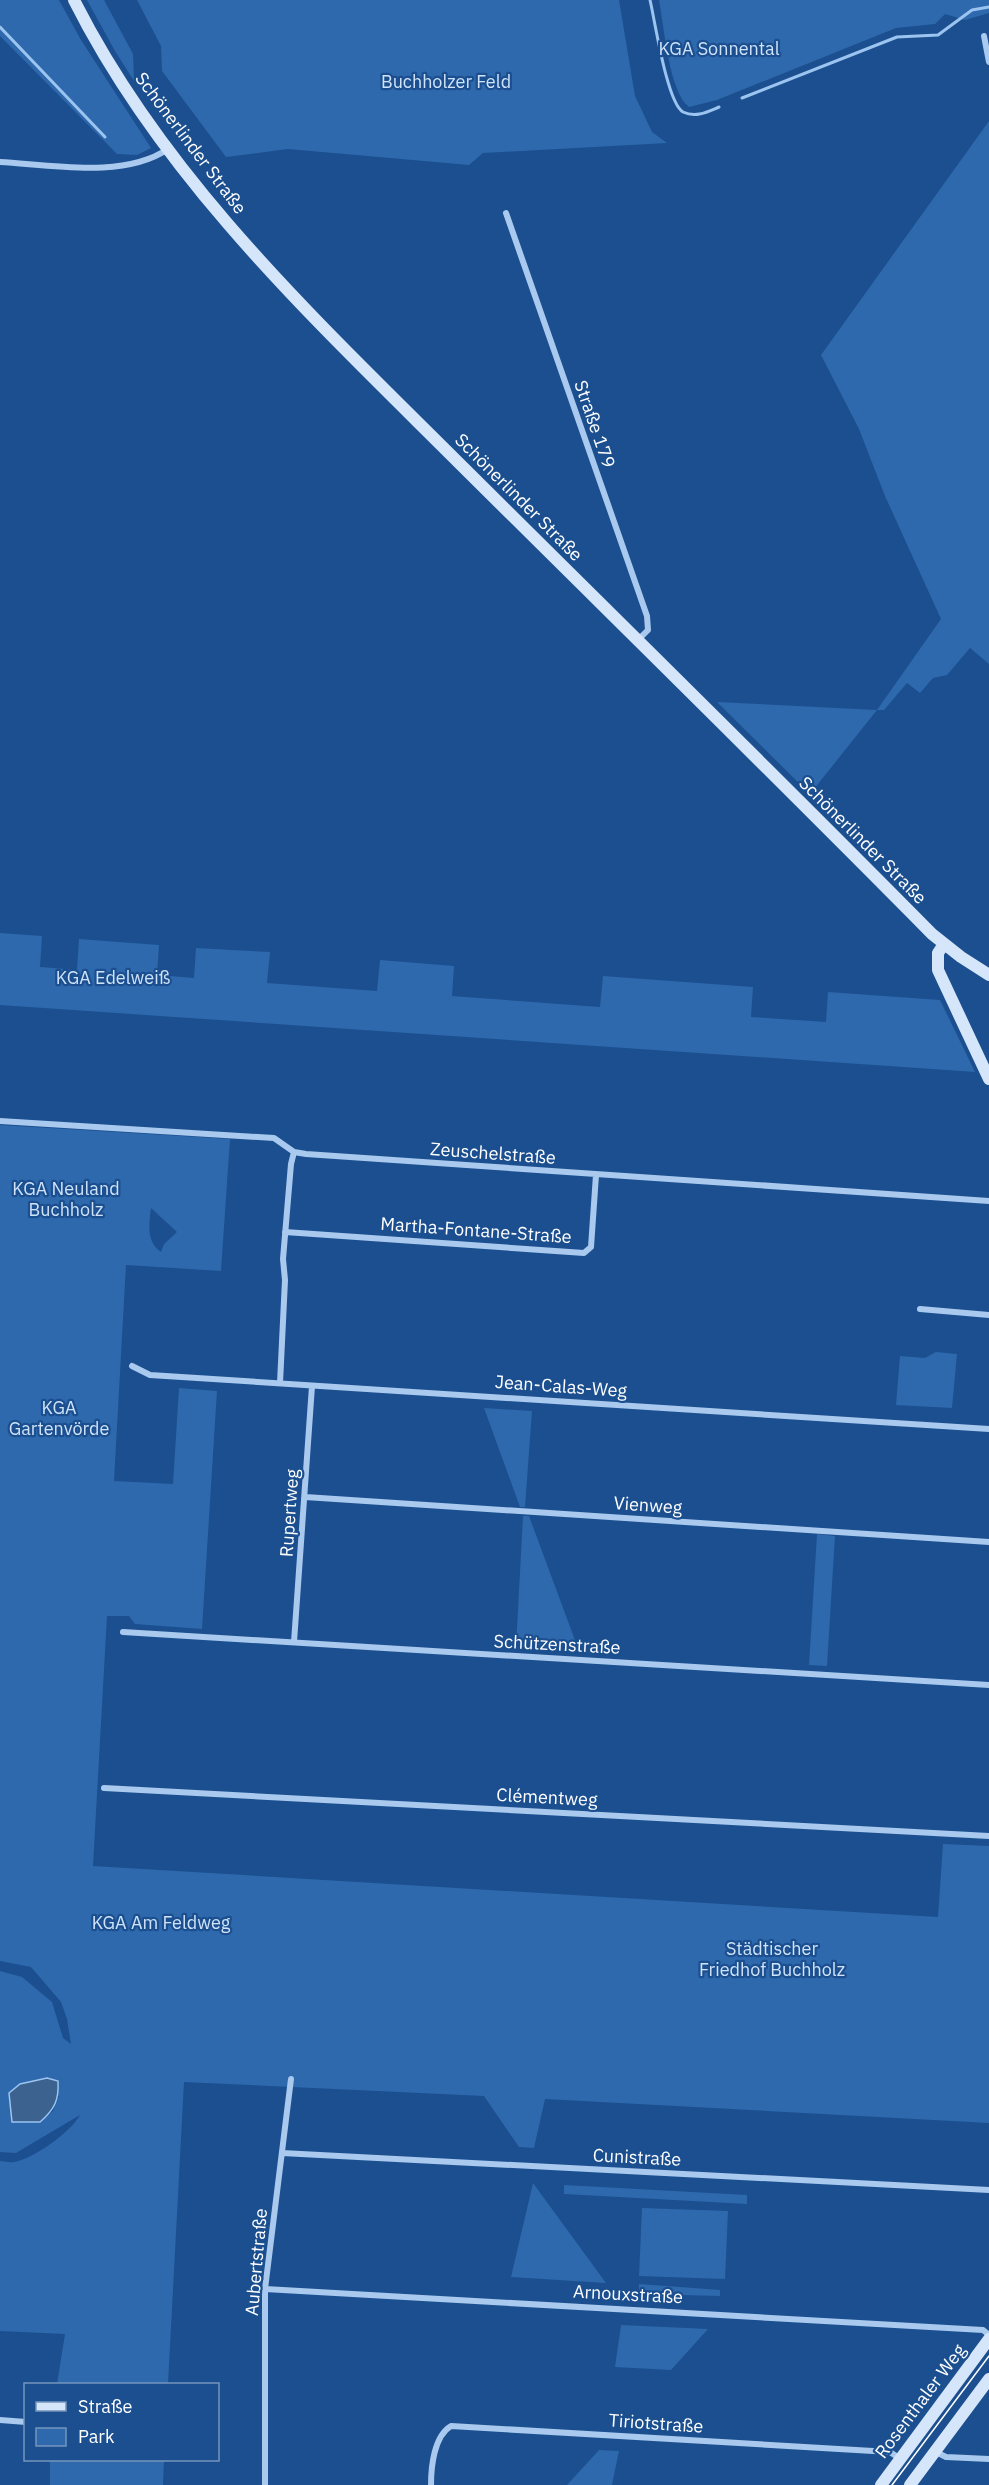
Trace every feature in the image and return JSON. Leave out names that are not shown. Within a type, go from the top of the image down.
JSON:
[{"type":"main road","name":"Schönerlinder Straße","points":[[74,0],[111,65],[168,149],[258,258],[637,641],[944,944],[989,975]]},
{"type":"main road","points":[[944,944],[938,953],[938,970],[989,1079]]},
{"type":"main road","name":"Rosenthaler Weg","points":[[881,2485],[989,2339]]},
{"type":"main road","points":[[910,2485],[989,2379]]},
{"type":"street","points":[[984,36],[989,62]]},
{"type":"street","points":[[0,162],[73,167],[120,166],[136,164],[168,149]]},
{"type":"street","name":"Straße 179","points":[[506,213],[647,616],[648,630],[637,641]]},
{"type":"street","name":"Zeuschelstraße","points":[[0,1121],[274,1138],[294,1152],[447,1166],[989,1201]]},
{"type":"street","points":[[280,1383],[285,1280],[283,1259],[294,1152]]},
{"type":"street","name":"Martha-Fontane-Straße","points":[[285,1232],[584,1252],[591,1247],[596,1175]]},
{"type":"street","points":[[920,1309],[989,1315]]},
{"type":"street","name":"Jean-Calas-Weg","points":[[132,1366],[150,1375],[989,1429]]},
{"type":"street","name":"Rupertweg","points":[[294,1642],[312,1386]]},
{"type":"street","name":"Vienweg","points":[[305,1497],[989,1542]]},
{"type":"street","name":"Schützenstraße","points":[[123,1632],[989,1684]]},
{"type":"street","name":"Clémentweg","points":[[104,1788],[989,1836]]},
{"type":"street","name":"Aubertstraße","points":[[265,2485],[265,2289],[291,2079]]},
{"type":"street","name":"Cunistraße","points":[[282,2153],[989,2190]]},
{"type":"street","name":"Arnouxstraße","points":[[265,2289],[983,2330],[989,2334]]},
{"type":"street","points":[[0,2420],[24,2422]]},
{"type":"street","name":"Tiriotstraße","points":[[431,2485],[433,2462],[441,2436],[451,2426],[890,2452],[899,2458]]},
{"type":"street","points":[[934,2451],[946,2457],[989,2459]]},
{"type":"green space","points":[[0,0],[59,0],[81,40],[151,148],[137,155],[117,154],[0,36]]},
{"type":"green space","points":[[87,0],[104,0],[133,54],[134,81],[115,51]]},
{"type":"green space","name":"Buchholzer Feld","points":[[137,0],[619,0],[635,96],[652,132],[667,143],[483,153],[469,165],[288,149],[226,157],[162,71],[161,46]]},
{"type":"green space","name":"KGA Sonnental","points":[[659,0],[989,0],[989,13],[965,20],[945,14],[935,24],[896,28],[717,100],[689,107],[682,99],[672,73]]},
{"type":"green space","points":[[989,121],[989,664],[970,648],[947,675],[933,678],[920,693],[907,683],[884,710],[877,710],[941,619],[885,496],[859,429],[821,355]]},
{"type":"green space","points":[[717,702],[877,710],[810,794]]},
{"type":"green space","name":"KGA Edelweiß","points":[[0,933],[42,936],[40,967],[77,970],[79,939],[159,945],[157,975],[194,978],[196,948],[270,952],[267,983],[377,991],[380,960],[454,966],[452,996],[600,1007],[603,976],[753,987],[751,1017],[826,1022],[828,992],[940,1000],[975,1072],[0,1005]]},
{"type":"green space","points":[[0,1125],[230,1139],[221,1271],[126,1265],[114,1481],[173,1484],[179,1388],[217,1391],[202,1629],[135,1624],[129,1616],[107,1616],[93,1866],[938,1917],[943,1844],[989,1846],[989,2123],[545,2099],[534,2148],[519,2147],[484,2096],[184,2082],[168,2383],[57,2383],[65,2334],[0,2331],[0,2161],[14,2162],[31,2156],[60,2137],[80,2115],[16,2153],[0,2152],[0,1971],[22,1977],[52,2002],[63,2038],[71,2044],[67,2019],[61,2002],[31,1967],[0,1961]],"holes":[[[151,1208],[177,1232],[164,1244],[161,1252],[156,1248],[149,1226]],[[59,2096],[53,2111],[40,2122],[13,2122]]]},
{"type":"green space","points":[[936,1352],[957,1354],[952,1408],[896,1405],[900,1356],[925,1358]]},
{"type":"green space","points":[[484,1408],[532,1411],[525,1507],[520,1507]]},
{"type":"green space","points":[[523,1516],[529,1516],[579,1651],[516,1647]]},
{"type":"green space","points":[[817,1534],[835,1536],[827,1666],[809,1665]]},
{"type":"green space","points":[[533,2183],[606,2283],[511,2277]]},
{"type":"green space","points":[[564,2185],[747,2195],[747,2204],[564,2194]]},
{"type":"green space","points":[[642,2208],[728,2211],[725,2279],[639,2276]]},
{"type":"green space","points":[[639,2284],[720,2290],[720,2296],[639,2294]]},
{"type":"green space","points":[[621,2325],[708,2329],[671,2370],[615,2367]]},
{"type":"green space","points":[[599,2450],[619,2451],[612,2485],[567,2485]]},
{"type":"green space","points":[[50,2461],[164,2461],[163,2485],[50,2485]]},
{"type":"shaded area","points":[[47,2078],[58,2081],[57,2099],[49,2113],[40,2122],[12,2122],[9,2093],[20,2084]]},
{"type":"waterway","points":[[650,0],[667,78],[677,105],[688,114],[701,114],[719,107]]},
{"type":"waterway","points":[[742,98],[897,37],[938,35],[972,10],[989,7]]},
{"type":"waterway","points":[[0,27],[105,137]]},
{"type":"tram line","points":[[892,2485],[989,2356]]},
{"type":"park label","name":"KGA Neuland Buchholz","points":[[66,1198]]},
{"type":"park label","name":"KGA Gartenvörde","points":[[59,1417]]},
{"type":"park label","name":"KGA Am Feldweg","points":[[161,1922]]},
{"type":"park label","name":"Städtischer Friedhof Buchholz","points":[[772,1958]]}]
